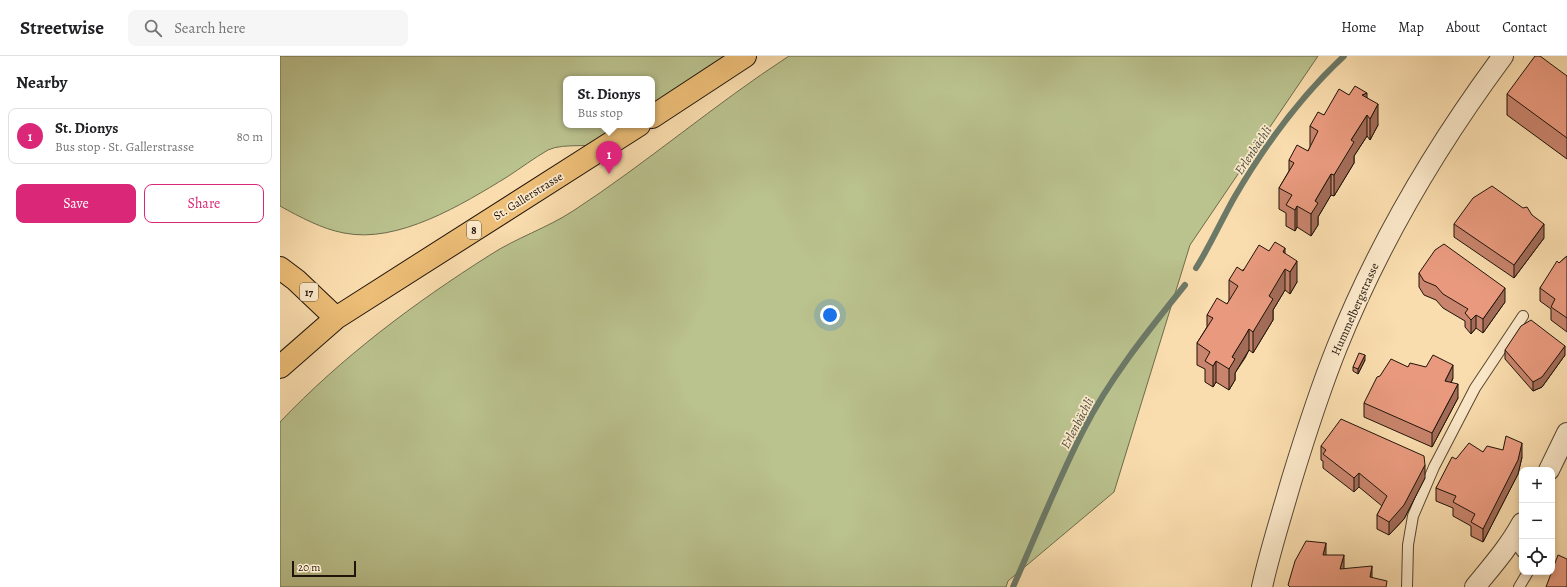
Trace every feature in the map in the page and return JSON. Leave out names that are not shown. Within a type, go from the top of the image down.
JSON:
[{"type":"main road","points":[[655,115],[745,56]]},
{"type":"main road","name":"St. Gallerstrasse","points":[[336,318],[634,128]]},
{"type":"main road","name":"17","points":[[280,268],[296,280],[336,318]]},
{"type":"main road","name":"8","points":[[280,367],[336,318]]},
{"type":"street","name":"Hummelbergstrasse","points":[[1262,587],[1268,558],[1312,413],[1337,346],[1372,268],[1408,200],[1479,88],[1503,56]]},
{"type":"street","points":[[1550,467],[1567,433]]},
{"type":"street","points":[[1475,587],[1519,538]]},
{"type":"lane","points":[[1407,587],[1408,545],[1413,516],[1434,467],[1476,388],[1524,316]]},
{"type":"lane","points":[[1519,587],[1526,575]]},
{"type":"green space","points":[[280,56],[745,56],[655,115],[655,76],[563,76],[563,128],[635,128],[614,142],[607,144],[563,146],[548,150],[471,199],[429,219],[408,227],[386,233],[365,235],[344,233],[319,226],[280,206]]},
{"type":"green space","points":[[789,56],[1318,56],[1190,245],[1114,492],[1008,581],[1006,587],[280,587],[280,422],[328,375],[354,353],[434,292],[500,249],[553,223],[573,211]]},
{"type":"building","points":[[1535,56],[1540,56],[1567,76],[1567,138],[1507,94]]},
{"type":"building","points":[[1355,86],[1367,93],[1362,95],[1378,104],[1370,119],[1367,115],[1351,140],[1354,142],[1334,175],[1331,174],[1315,201],[1318,203],[1311,214],[1297,206],[1295,210],[1286,205],[1292,195],[1279,188],[1294,163],[1289,160],[1297,145],[1308,151],[1318,131],[1310,126],[1318,112],[1324,115],[1339,89],[1349,95]]},
{"type":"building","points":[[1492,186],[1523,208],[1527,207],[1532,215],[1544,224],[1514,265],[1454,224],[1473,198]]},
{"type":"building","points":[[1275,242],[1285,248],[1283,252],[1297,261],[1290,272],[1285,269],[1269,296],[1273,299],[1253,332],[1249,329],[1232,357],[1235,359],[1229,369],[1216,361],[1213,366],[1205,361],[1210,352],[1197,343],[1213,318],[1207,315],[1217,298],[1227,304],[1238,286],[1229,280],[1237,267],[1243,271],[1259,245],[1269,251]]},
{"type":"building","points":[[1444,244],[1505,288],[1483,319],[1476,315],[1471,320],[1465,313],[1468,309],[1443,294],[1436,286],[1424,281],[1419,273],[1435,250]]},
{"type":"building","points":[[1567,256],[1567,318],[1551,307],[1555,299],[1540,288],[1557,261],[1559,263]]},
{"type":"building","points":[[1531,320],[1565,346],[1542,377],[1533,382],[1505,350],[1521,326]]},
{"type":"building","points":[[1359,353],[1365,355],[1358,369],[1353,367]]},
{"type":"building","points":[[1433,355],[1453,365],[1445,381],[1458,384],[1432,433],[1364,403],[1377,377],[1380,376],[1391,359],[1408,367],[1410,363],[1426,367]]},
{"type":"building","points":[[1341,419],[1424,456],[1425,465],[1404,505],[1389,522],[1377,515],[1387,496],[1359,473],[1354,478],[1323,454],[1326,450],[1321,446]]},
{"type":"building","points":[[1506,436],[1522,443],[1518,460],[1483,529],[1471,522],[1475,514],[1453,502],[1456,496],[1436,488],[1452,457],[1456,459],[1469,443],[1483,452],[1487,446],[1503,450]]},
{"type":"building","points":[[1306,541],[1326,543],[1323,555],[1344,555],[1340,569],[1372,566],[1370,577],[1387,581],[1386,587],[1290,587],[1288,585],[1295,561]]},
{"type":"building","points":[[1558,555],[1567,559],[1567,587],[1546,587],[1550,575],[1555,575],[1555,563]]},
{"type":"waterway","name":"Erlenbächli","points":[[1196,268],[1234,198],[1257,160],[1298,105],[1344,56]]},
{"type":"waterway","name":"Erlenbächli","points":[[1013,587],[1064,470],[1093,412],[1130,356],[1185,285]]},
{"type":"place","name":"St. Dionys","points":[[609,174]]}]
